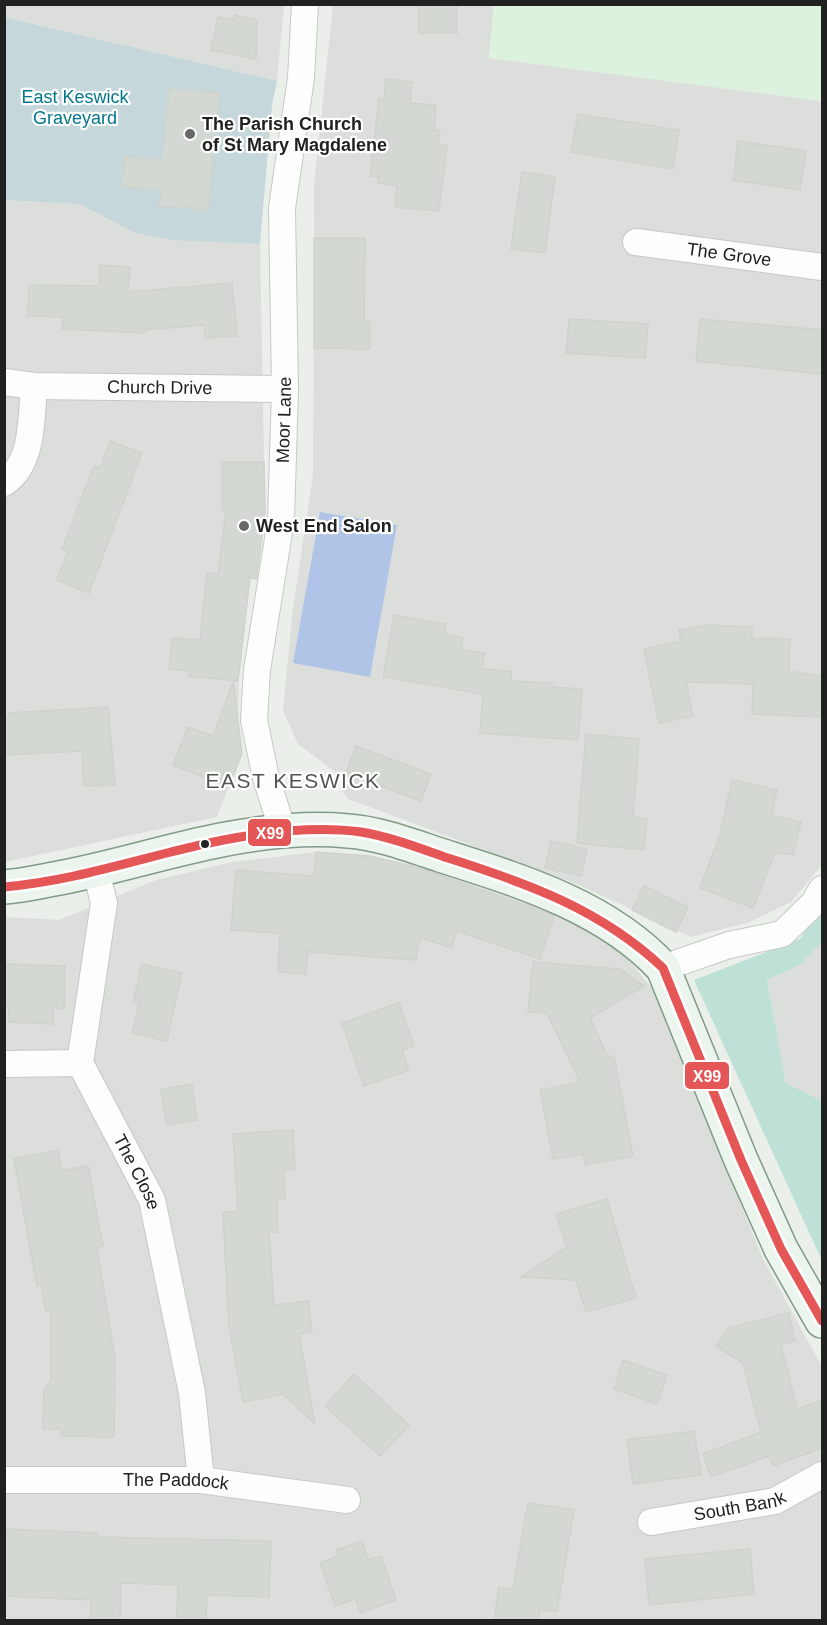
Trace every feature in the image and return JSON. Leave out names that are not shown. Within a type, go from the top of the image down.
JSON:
[{"type":"street","name":"Moor Lane","points":[[283,831],[266,778],[254,720],[257,670],[281,520],[285,389],[282,208],[301,78],[305,4]]},
{"type":"street","name":"The Grove","points":[[636,242],[822,267]]},
{"type":"street","name":"Church Drive","points":[[4,382],[34,386],[285,389]]},
{"type":"street","points":[[4,483],[20,467],[27,449],[34,386]]},
{"type":"street","points":[[4,887],[96,871],[222,840],[283,831],[349,831],[404,843],[485,869],[550,893],[607,923],[643,946],[663,968],[745,1170],[782,1250],[822,1321]]},
{"type":"street","points":[[4,1064],[80,1063],[104,903],[96,871]]},
{"type":"street","points":[[663,968],[729,945],[782,934],[814,903],[822,888]]},
{"type":"street","name":"The Close","points":[[80,1063],[152,1200],[192,1393],[201,1480]]},
{"type":"street","name":"South Bank","points":[[651,1522],[775,1501],[822,1475]]},
{"type":"street","name":"The Paddock","points":[[4,1480],[201,1480],[347,1500]]},
{"type":"shaded area","points":[[5,4],[284,5],[277,81],[5,17]]},
{"type":"shaded area","points":[[333,5],[494,5],[489,58],[822,101],[822,865],[791,902],[750,922],[691,937],[581,886],[348,799],[341,789],[341,776],[298,744],[283,711],[292,616],[313,474],[314,184]]},
{"type":"shaded area","points":[[4,200],[79,204],[135,233],[171,239],[260,244],[265,511],[257,579],[250,578],[239,677],[238,720],[242,753],[217,817],[5,862]]},
{"type":"shaded area","points":[[320,512],[397,525],[370,677],[293,663]]},
{"type":"shaded area","points":[[316,852],[370,856],[426,867],[555,914],[604,939],[632,964],[654,991],[763,1259],[822,1367],[822,1620],[5,1620],[5,917],[59,920],[156,880],[232,862]]},
{"type":"shaded area","points":[[822,907],[822,942],[800,965],[767,980],[786,1083],[822,1101],[822,1261],[694,980],[800,939]]},
{"type":"shaded area","points":[[822,942],[822,1101],[786,1083],[767,980],[800,965]]},
{"type":"green space","points":[[494,5],[822,5],[822,101],[489,58]]},
{"type":"green space","name":"East Keswick Graveyard","points":[[4,17],[277,81],[272,105],[260,244],[171,240],[135,233],[79,204],[5,200]],"holes":[[[169,89],[218,93],[208,210],[159,206],[161,190],[123,186],[125,157],[162,160]]]},
{"type":"building","points":[[419,4],[457,4],[457,33],[419,33]]},
{"type":"building","points":[[235,15],[257,20],[256,59],[211,50],[218,17],[234,20]]},
{"type":"building","points":[[386,79],[412,82],[410,103],[436,105],[434,130],[440,130],[438,145],[447,145],[439,211],[395,207],[397,186],[378,183],[379,177],[370,176],[379,99],[384,100]]},
{"type":"building","name":"The Parish Church of St Mary Magdalene","points":[[169,89],[219,93],[208,210],[159,206],[161,190],[122,186],[125,157],[162,160]]},
{"type":"building","points":[[578,114],[679,130],[673,169],[571,152]]},
{"type":"building","points":[[738,141],[806,151],[800,190],[733,180]]},
{"type":"building","points":[[522,172],[555,177],[545,253],[511,249]]},
{"type":"building","points":[[314,238],[365,238],[364,322],[370,322],[370,349],[314,348]]},
{"type":"building","points":[[100,265],[130,267],[128,292],[232,283],[237,336],[205,338],[204,325],[144,330],[144,333],[62,329],[63,317],[28,316],[29,285],[99,286]]},
{"type":"building","points":[[569,319],[648,324],[645,358],[566,353]]},
{"type":"building","points":[[700,319],[822,330],[822,374],[696,361]]},
{"type":"building","points":[[110,441],[142,453],[89,593],[57,580],[68,551],[62,549],[94,466],[100,468]]},
{"type":"building","points":[[222,462],[264,462],[265,511],[256,579],[250,578],[238,681],[189,676],[189,671],[169,669],[172,638],[200,640],[207,573],[218,574],[226,511],[222,511]]},
{"type":"building","points":[[394,615],[446,624],[444,634],[463,638],[461,650],[485,653],[482,669],[511,671],[511,681],[552,683],[552,687],[582,689],[578,740],[480,733],[483,694],[383,677]]},
{"type":"building","points":[[706,625],[752,627],[752,638],[790,639],[789,671],[822,677],[822,717],[752,714],[753,684],[686,682],[693,716],[659,723],[644,649],[681,641],[679,630]]},
{"type":"building","points":[[233,682],[242,753],[229,787],[173,765],[188,727],[213,736]]},
{"type":"building","points":[[108,707],[115,785],[84,786],[82,751],[4,755],[4,717],[9,717],[9,713]]},
{"type":"building","points":[[586,734],[639,739],[633,817],[647,819],[644,850],[577,843]]},
{"type":"building","points":[[356,746],[431,774],[421,801],[346,773]]},
{"type":"building","points":[[732,780],[777,790],[772,815],[801,822],[793,855],[775,852],[753,908],[700,888],[720,835]]},
{"type":"building","points":[[551,841],[587,849],[581,876],[545,868]]},
{"type":"building","points":[[316,852],[370,856],[425,870],[552,915],[554,916],[540,959],[457,931],[451,948],[420,937],[416,960],[308,952],[306,974],[278,972],[280,933],[231,930],[236,870],[314,876]]},
{"type":"building","points":[[644,886],[688,907],[676,932],[632,910]]},
{"type":"building","points":[[533,962],[620,969],[644,986],[590,1018],[608,1057],[614,1056],[633,1156],[585,1165],[583,1154],[553,1159],[540,1090],[580,1082],[547,1013],[528,1012]]},
{"type":"building","points":[[4,964],[65,966],[64,1009],[53,1008],[53,1024],[9,1022],[9,1007],[4,1006]]},
{"type":"building","points":[[142,964],[182,973],[167,1041],[132,1033],[139,1004],[133,1003]]},
{"type":"building","points":[[399,1003],[414,1046],[402,1050],[409,1070],[364,1086],[342,1023]]},
{"type":"building","points":[[192,1084],[197,1120],[167,1125],[161,1089]]},
{"type":"building","points":[[293,1130],[295,1169],[284,1170],[285,1199],[277,1200],[278,1232],[269,1232],[274,1305],[308,1301],[312,1332],[299,1334],[315,1424],[283,1394],[243,1402],[229,1326],[223,1212],[238,1211],[233,1134]]},
{"type":"building","points":[[58,1150],[62,1171],[88,1166],[103,1246],[97,1247],[115,1360],[114,1437],[61,1436],[61,1429],[43,1429],[44,1391],[51,1380],[51,1312],[46,1312],[41,1285],[37,1286],[14,1159]]},
{"type":"building","points":[[607,1199],[636,1298],[586,1312],[576,1280],[521,1277],[567,1247],[556,1214]]},
{"type":"building","points":[[789,1313],[795,1341],[781,1344],[797,1409],[822,1400],[822,1448],[773,1466],[769,1456],[711,1477],[703,1454],[761,1432],[743,1363],[716,1346],[728,1328]]},
{"type":"building","points":[[623,1360],[667,1375],[657,1404],[614,1389]]},
{"type":"building","points":[[354,1374],[409,1425],[380,1456],[325,1406]]},
{"type":"building","points":[[694,1431],[701,1475],[633,1484],[627,1440]]},
{"type":"building","points":[[528,1503],[574,1510],[557,1612],[540,1609],[538,1620],[494,1620],[499,1587],[513,1589]]},
{"type":"building","points":[[4,1529],[98,1533],[98,1537],[271,1541],[269,1597],[207,1595],[206,1618],[177,1617],[178,1585],[121,1583],[120,1620],[90,1620],[91,1600],[5,1596]]},
{"type":"building","points":[[362,1541],[368,1560],[381,1556],[396,1600],[360,1613],[355,1599],[335,1606],[320,1563],[338,1556],[336,1550]]},
{"type":"building","points":[[750,1549],[754,1594],[649,1605],[645,1559]]},
{"type":"transit line","name":"X99","points":[[4,887],[67,878],[222,840],[280,832],[334,830],[361,832],[405,843],[535,888],[589,914],[615,930],[663,968],[741,1160],[781,1249],[822,1321]]},
{"type":"place","name":"The Parish Church of St Mary Magdalene","points":[[190,134]]},
{"type":"place","name":"West End Salon","points":[[244,526]]},
{"type":"district","name":"EAST KESWICK","points":[[293,781]]}]
